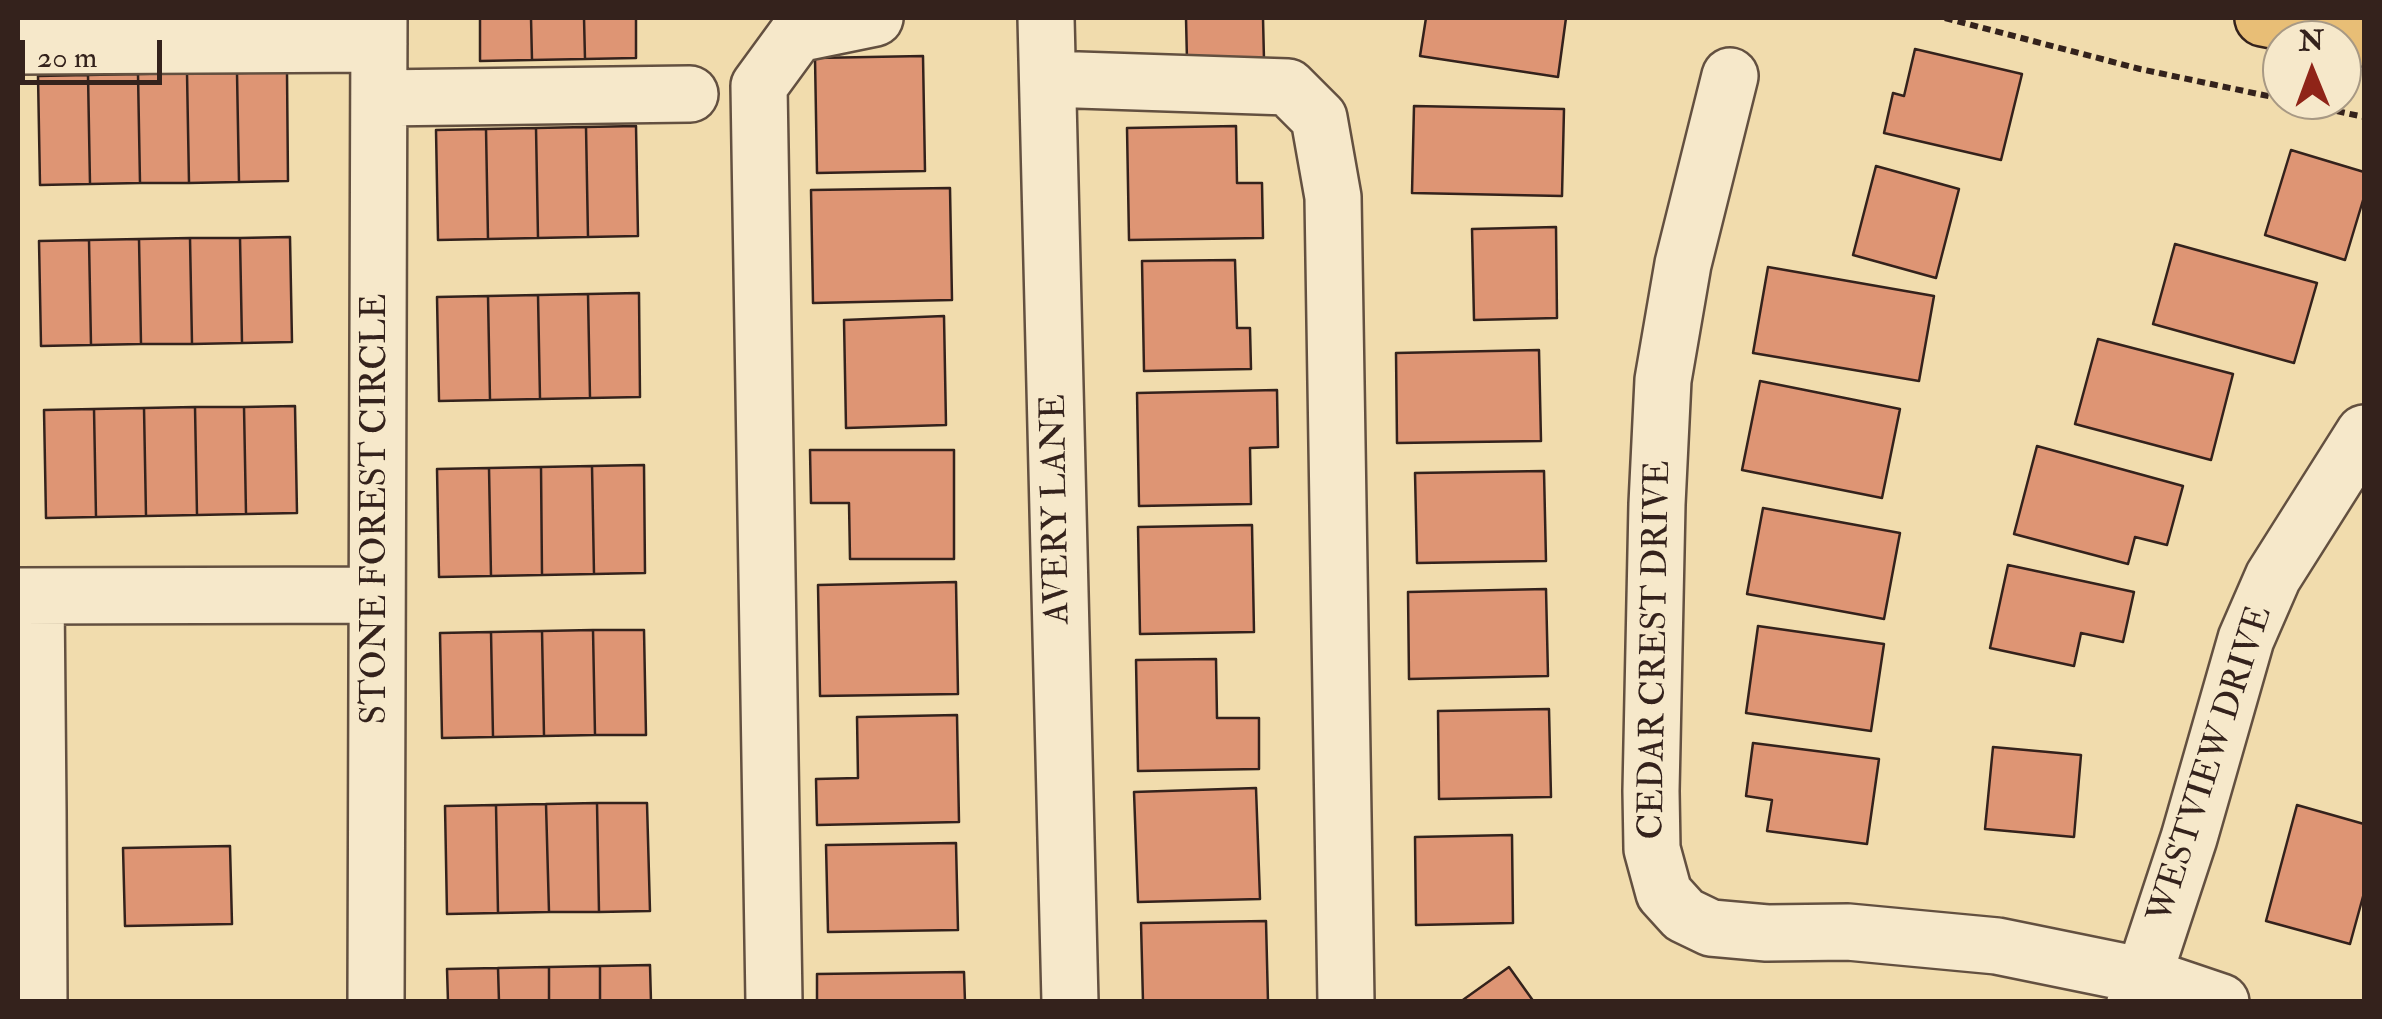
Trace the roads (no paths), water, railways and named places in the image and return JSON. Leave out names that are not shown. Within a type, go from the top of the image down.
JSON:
[{"type":"main road","points":[[2263,18],[2364,38]]},
{"type":"street","points":[[774,1002],[759,86],[797,34],[875,18]]},
{"type":"street","name":"AVERY LANE","points":[[1046,18],[1070,1002]]},
{"type":"street","points":[[18,46],[379,31]]},
{"type":"street","name":"STONE FOREST CIRCLE","points":[[376,1002],[379,31]]},
{"type":"street","name":"CEDAR CREST DRIVE","points":[[1730,76],[1683,264],[1663,380],[1651,791],[1652,849],[1664,893],[1684,915],[1712,928],[1767,933],[1848,932],[1980,944],[2140,989],[2221,1002]]},
{"type":"street","points":[[1048,79],[1288,86],[1319,118],[1332,197],[1346,1002]]},
{"type":"street","points":[[379,98],[690,94]]},
{"type":"street","name":"WESTVIEW DRIVE","points":[[2140,989],[2189,838],[2246,639],[2273,578],[2364,433]]},
{"type":"street","points":[[39,1002],[28,811],[27,596],[377,595]]}]
